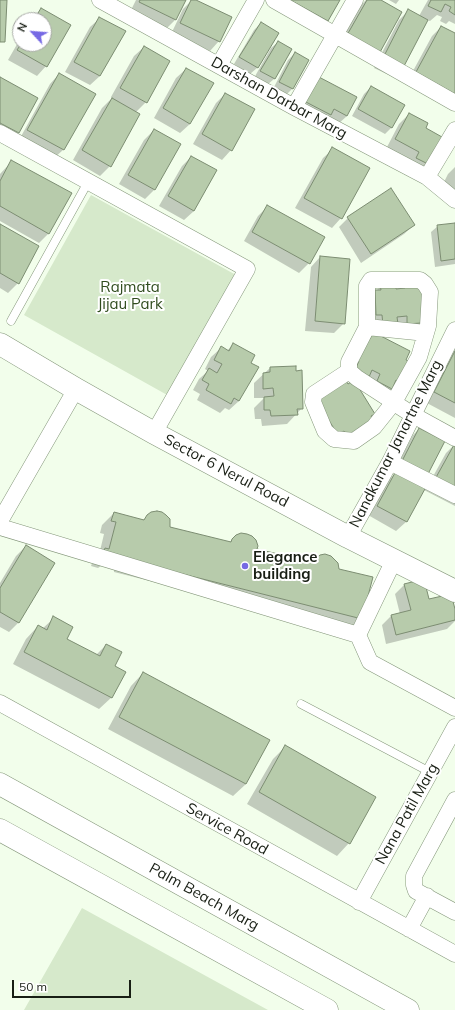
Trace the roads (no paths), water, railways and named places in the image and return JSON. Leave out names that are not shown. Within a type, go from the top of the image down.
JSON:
[{"type":"main road","name":"Sector 6 Nerul Road","points":[[0,344],[76,390],[154,433],[348,537],[455,591]]},
{"type":"main road","name":"Palm Beach Marg","points":[[0,784],[408,1010]]},
{"type":"main road","points":[[0,830],[327,1010]]},
{"type":"street","name":"Darshan Darbar Marg","points":[[100,0],[294,107],[427,177],[455,200]]},
{"type":"street","points":[[219,65],[256,0]]},
{"type":"street","points":[[274,0],[455,103]]},
{"type":"street","points":[[294,107],[355,0]]},
{"type":"street","points":[[427,177],[455,130]]},
{"type":"street","points":[[0,133],[247,269],[154,433]]},
{"type":"street","points":[[372,280],[420,280],[425,284],[430,292],[426,333],[419,357],[394,402],[374,427],[354,441],[334,439],[325,431],[313,402],[314,394],[348,371],[349,362],[367,327],[367,286],[372,280]]},
{"type":"street","points":[[367,327],[426,333]]},
{"type":"street","name":"Nandkumar Janartne Marg","points":[[348,537],[390,462],[453,336]]},
{"type":"street","points":[[348,371],[413,415],[455,438]]},
{"type":"street","points":[[0,521],[76,390]]},
{"type":"street","points":[[390,462],[455,495]]},
{"type":"street","points":[[0,527],[358,635],[370,662],[455,708]]},
{"type":"street","points":[[358,635],[394,560]]},
{"type":"street","name":"Service Road","points":[[0,703],[455,954]]},
{"type":"street","name":"Nana Patil Marg","points":[[359,902],[455,727]]},
{"type":"street","points":[[455,800],[414,876],[416,891],[455,912]]},
{"type":"street","points":[[409,929],[427,896]]},
{"type":"lane","points":[[11,321],[88,182]]},
{"type":"lane","points":[[301,704],[430,772]]},
{"type":"place","name":"Elegance building","points":[[245,566]]},
{"type":"park label","name":"Rajmata Jijau Park","points":[[130,296]]}]
